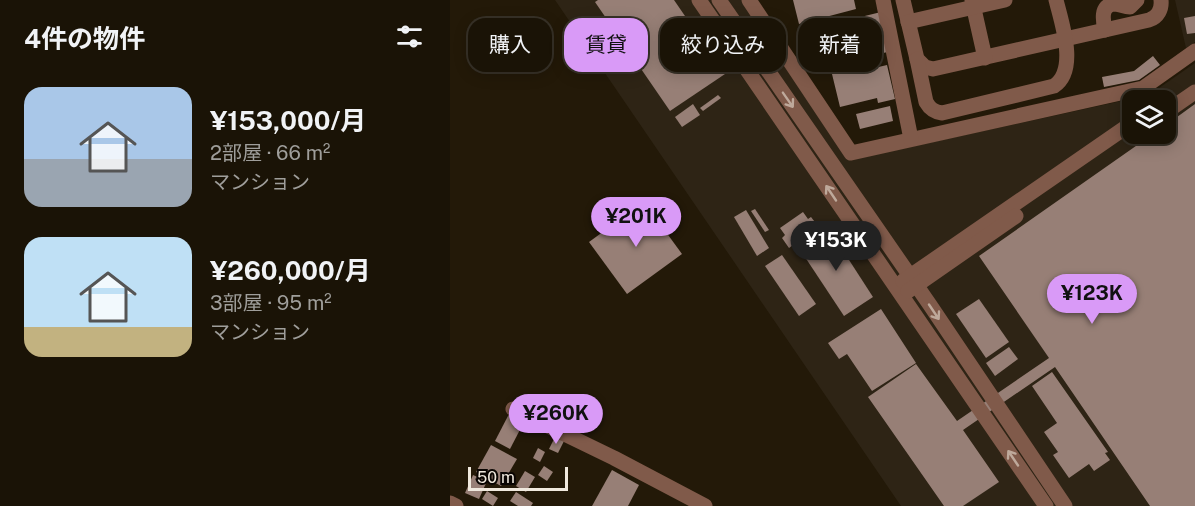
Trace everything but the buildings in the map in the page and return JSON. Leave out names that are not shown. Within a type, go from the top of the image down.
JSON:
[{"type":"street","points":[[699,0],[1046,506]]},
{"type":"street","points":[[719,0],[1065,506]]},
{"type":"street","points":[[749,0],[851,153],[1143,88],[1195,51]]},
{"type":"street","points":[[883,0],[911,139]]},
{"type":"street","points":[[903,0],[926,102],[933,110],[942,113],[1054,86],[1065,76],[1067,69],[1064,40],[1056,0]]},
{"type":"street","points":[[908,22],[973,4],[1005,0]]},
{"type":"street","points":[[1105,30],[1103,14],[1106,7],[1113,4],[1130,7],[1137,0]]},
{"type":"street","points":[[917,59],[923,65],[933,69],[1154,19],[1161,8],[1161,0]]},
{"type":"street","points":[[973,4],[985,58]]},
{"type":"street","points":[[1176,94],[1195,81]]},
{"type":"street","points":[[1176,105],[1195,92]]},
{"type":"street","points":[[898,291],[1122,130]]},
{"type":"street","points":[[912,281],[1122,143]]},
{"type":"street","points":[[513,409],[614,458],[705,506]]},
{"type":"street","points":[[450,503],[456,506]]},
{"type":"shaded area","points":[[555,0],[742,0],[754,18],[660,18],[660,72],[786,72],[786,65],[850,160],[1122,101],[1122,144],[1176,144],[1176,90],[1156,90],[1195,63],[1195,506],[901,506],[604,72],[648,72],[648,18],[567,18]]},
{"type":"shaded area","points":[[1175,0],[1195,0],[1195,42],[1186,48]]}]
